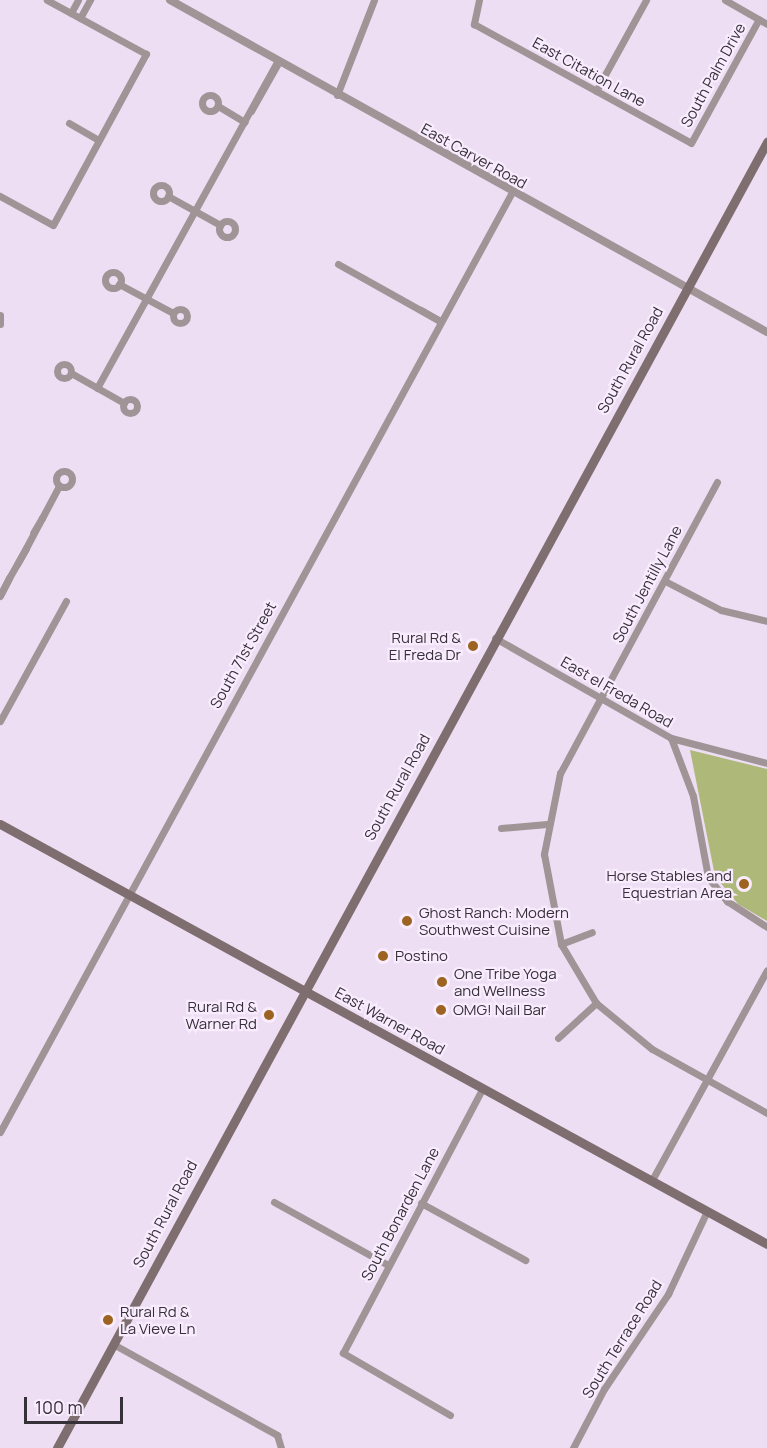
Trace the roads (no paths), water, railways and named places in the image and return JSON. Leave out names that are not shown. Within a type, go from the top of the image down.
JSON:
[{"type":"main road","name":"South Rural Road","points":[[57,1448],[302,990],[767,142]]},
{"type":"main road","name":"East Warner Road","points":[[0,824],[767,1244]]},
{"type":"street","points":[[0,196],[53,225],[146,54],[48,0]]},
{"type":"street","points":[[71,13],[78,0]]},
{"type":"street","points":[[80,18],[90,0]]},
{"type":"street","name":"East Carver Road","points":[[170,0],[337,95],[767,332]]},
{"type":"street","points":[[337,95],[374,0]]},
{"type":"street","name":"East Citation Lane","points":[[479,0],[474,24],[691,143]]},
{"type":"street","points":[[596,91],[646,0]]},
{"type":"street","points":[[724,0],[767,24]]},
{"type":"street","name":"South Palm Drive","points":[[691,143],[759,19]]},
{"type":"street","points":[[97,388],[278,62]]},
{"type":"street","points":[[218,106],[245,122]]},
{"type":"street","points":[[69,123],[99,140]]},
{"type":"street","name":"South 71st Street","points":[[0,1132],[512,192]]},
{"type":"street","points":[[168,196],[220,225]]},
{"type":"street","points":[[338,264],[440,321]]},
{"type":"street","points":[[119,284],[173,313]]},
{"type":"street","points":[[0,324],[2,316]]},
{"type":"street","points":[[71,373],[124,403]]},
{"type":"street","name":"South Jentilly Lane","points":[[717,483],[560,773],[547,824],[547,894],[561,944],[596,1003],[638,1039],[767,1113]]},
{"type":"street","points":[[1,594],[59,486]]},
{"type":"street","points":[[665,580],[721,610],[767,621]]},
{"type":"street","points":[[0,721],[66,601]]},
{"type":"street","name":"East el Freda Road","points":[[495,638],[671,738],[767,763]]},
{"type":"street","points":[[671,738],[693,796],[708,877],[727,901],[767,927]]},
{"type":"street","points":[[501,828],[511,823],[547,824]]},
{"type":"street","points":[[561,944],[592,932]]},
{"type":"street","points":[[652,1180],[767,970]]},
{"type":"street","points":[[558,1038],[596,1003]]},
{"type":"street","name":"South Bonarden Lane","points":[[450,1415],[343,1353],[483,1088]]},
{"type":"street","points":[[274,1202],[388,1265]]},
{"type":"street","points":[[421,1203],[525,1260]]},
{"type":"street","name":"South Terrace Road","points":[[573,1448],[604,1389],[668,1294],[707,1211]]},
{"type":"street","points":[[113,1344],[282,1445]]},
{"type":"place","name":"Rural Rd & El Freda Dr","points":[[473,646]]},
{"type":"place","name":"Horse Stables and Equestrian Area","points":[[744,884]]},
{"type":"place","name":"Ghost Ranch: Modern Southwest Cuisine","points":[[407,921]]},
{"type":"place","name":"Postino","points":[[383,956]]},
{"type":"place","name":"One Tribe Yoga and Wellness","points":[[442,982]]},
{"type":"place","name":"OMG! Nail Bar","points":[[441,1010]]},
{"type":"place","name":"Rural Rd & Warner Rd","points":[[269,1015]]},
{"type":"place","name":"Rural Rd & La Vieve Ln","points":[[108,1320]]}]
